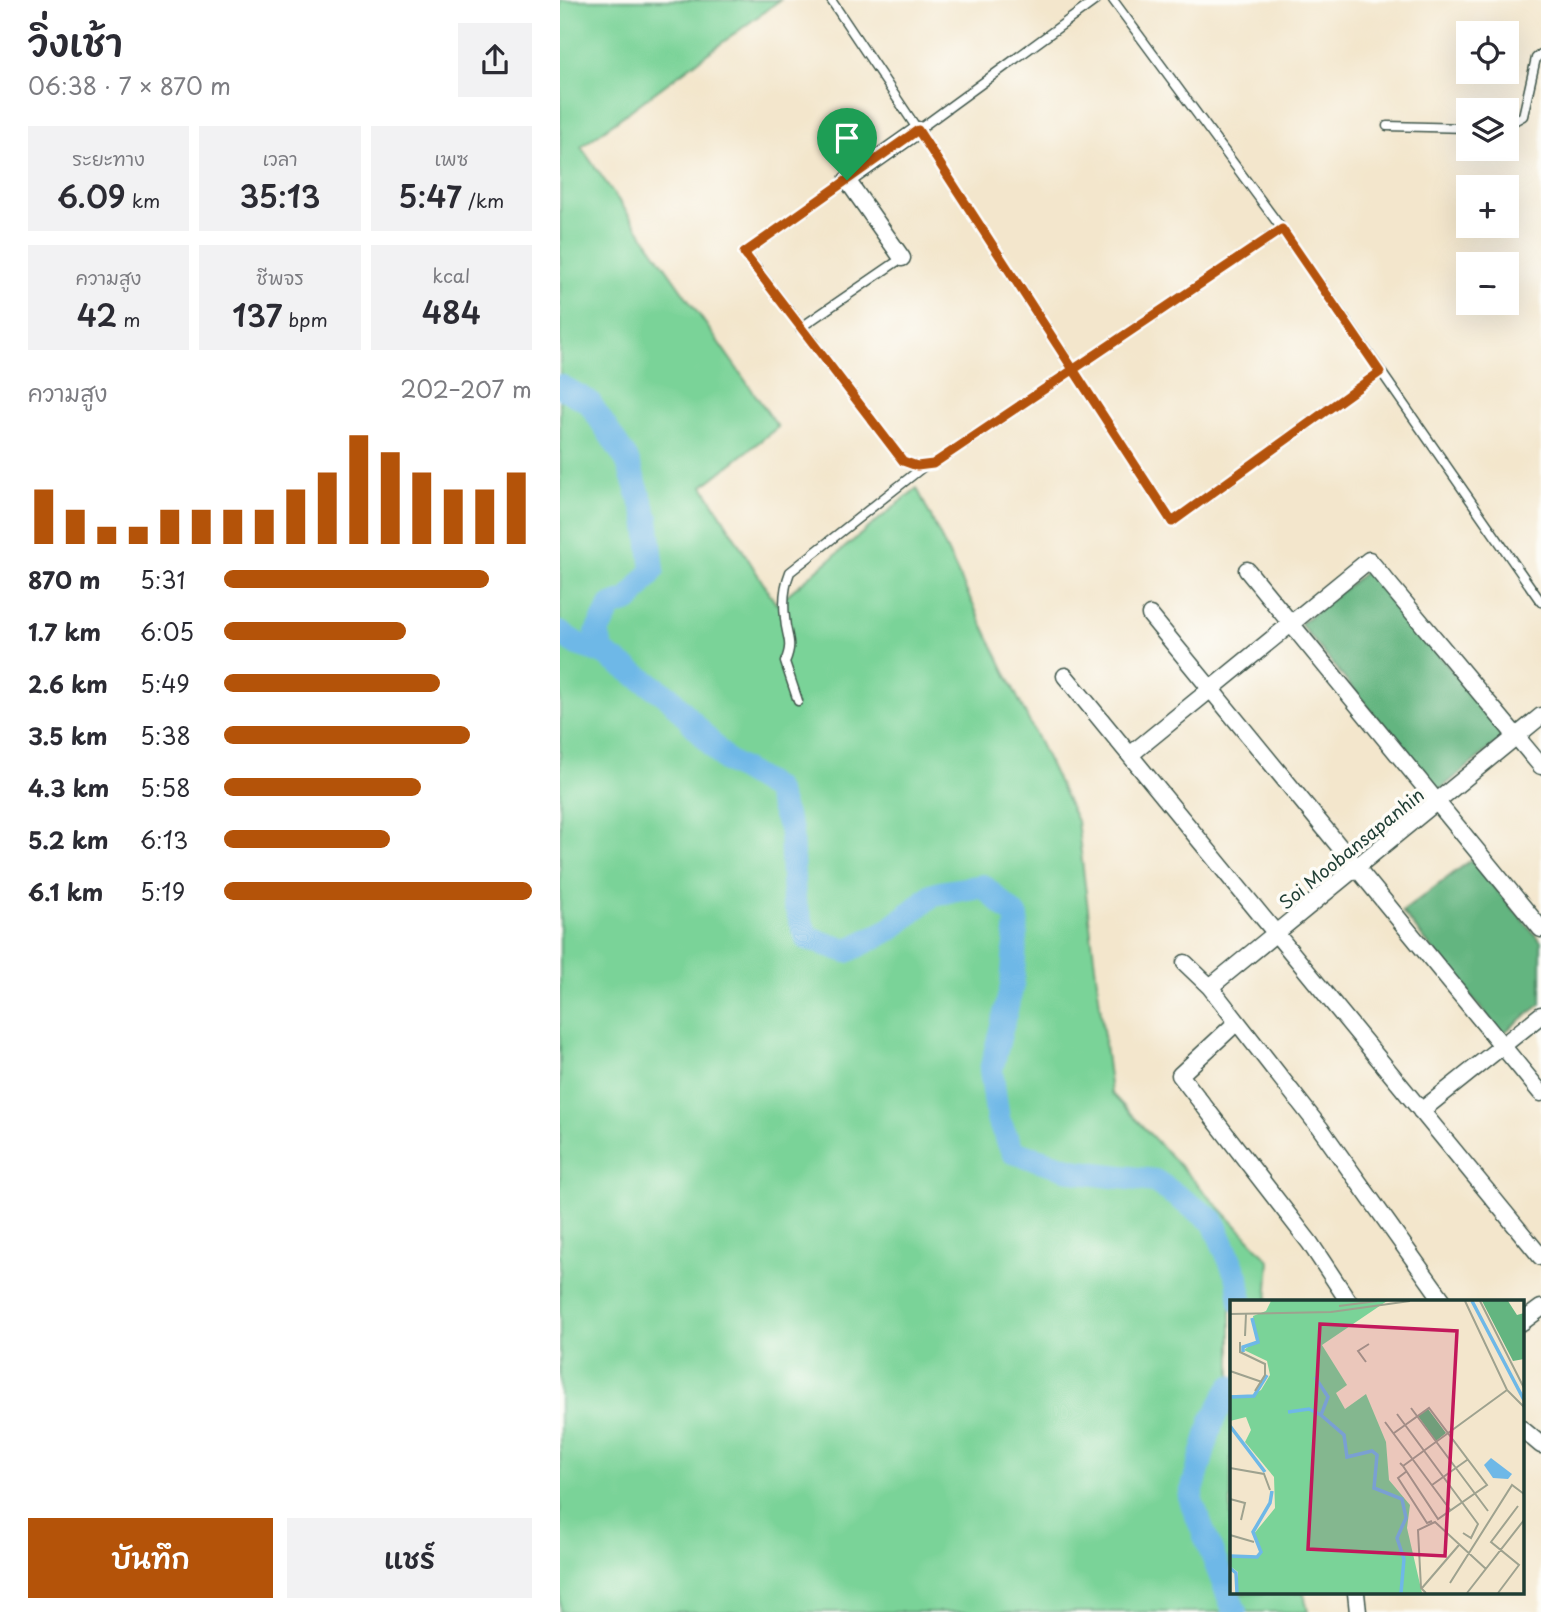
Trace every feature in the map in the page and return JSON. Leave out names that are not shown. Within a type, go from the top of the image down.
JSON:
[{"type":"street","points":[[902,258],[847,180],[918,130]]},
{"type":"street","points":[[1130,755],[1369,560],[1541,766]]},
{"type":"street","points":[[1247,570],[1541,929]]},
{"type":"street","points":[[1150,615],[1541,1093]]},
{"type":"street","points":[[1065,676],[1541,1257]]},
{"type":"street","name":"Soi Moobansapanhin","points":[[1210,987],[1541,716]]},
{"type":"street","points":[[1185,963],[1210,987],[1320,1128],[1443,1300]]},
{"type":"street","points":[[1421,1111],[1541,1015]]},
{"type":"street","points":[[1237,1022],[1180,1075],[1310,1243],[1348,1300]]},
{"type":"street","points":[[1524,1321],[1541,1308]]},
{"type":"street","points":[[1524,1431],[1541,1445]]},
{"type":"street","points":[[1356,1594],[1358,1612]]},
{"type":"lane","points":[[831,0],[1172,522],[1380,372]]},
{"type":"lane","points":[[918,130],[1096,0]]},
{"type":"lane","points":[[1113,0],[1282,229],[1541,602]]},
{"type":"lane","points":[[1519,118],[1523,116],[1536,58],[1541,54]]},
{"type":"lane","points":[[1388,126],[1456,128]]},
{"type":"lane","points":[[847,180],[744,253],[903,461],[917,466],[933,464],[1282,229]]},
{"type":"lane","points":[[800,328],[902,258]]},
{"type":"lane","points":[[798,701],[785,662],[791,648],[785,619],[785,585],[790,572],[926,465]]},
{"type":"green space","points":[[560,0],[780,0],[581,147],[778,427],[703,486],[776,604],[917,488],[1077,821],[1111,1093],[1270,1261],[1267,1300],[1230,1300],[1230,1594],[1304,1594],[1308,1612],[560,1612]]},
{"type":"green space","points":[[1369,569],[1505,736],[1437,792],[1300,624]]},
{"type":"green space","points":[[1471,860],[1541,941],[1541,1004],[1502,1034],[1402,912]]},
{"type":"waterway","points":[[560,386],[589,402],[627,460],[647,518],[653,570],[629,600],[611,606],[597,632],[602,652],[669,697],[726,760],[775,789],[791,831],[794,902],[807,938],[847,951],[891,929],[933,894],[983,886],[1017,917],[1012,986],[991,1070],[998,1119],[1013,1152],[1079,1172],[1155,1181],[1213,1221],[1238,1279],[1241,1300]]},
{"type":"waterway","points":[[560,633],[577,644],[602,652]]},
{"type":"waterway","points":[[1230,1389],[1212,1421],[1190,1498],[1235,1612]]},
{"type":"route","points":[[847,180],[744,253],[903,461],[917,466],[933,464],[1072,369],[1282,229],[1380,372],[1172,522],[1072,369],[918,130],[847,180]]}]
